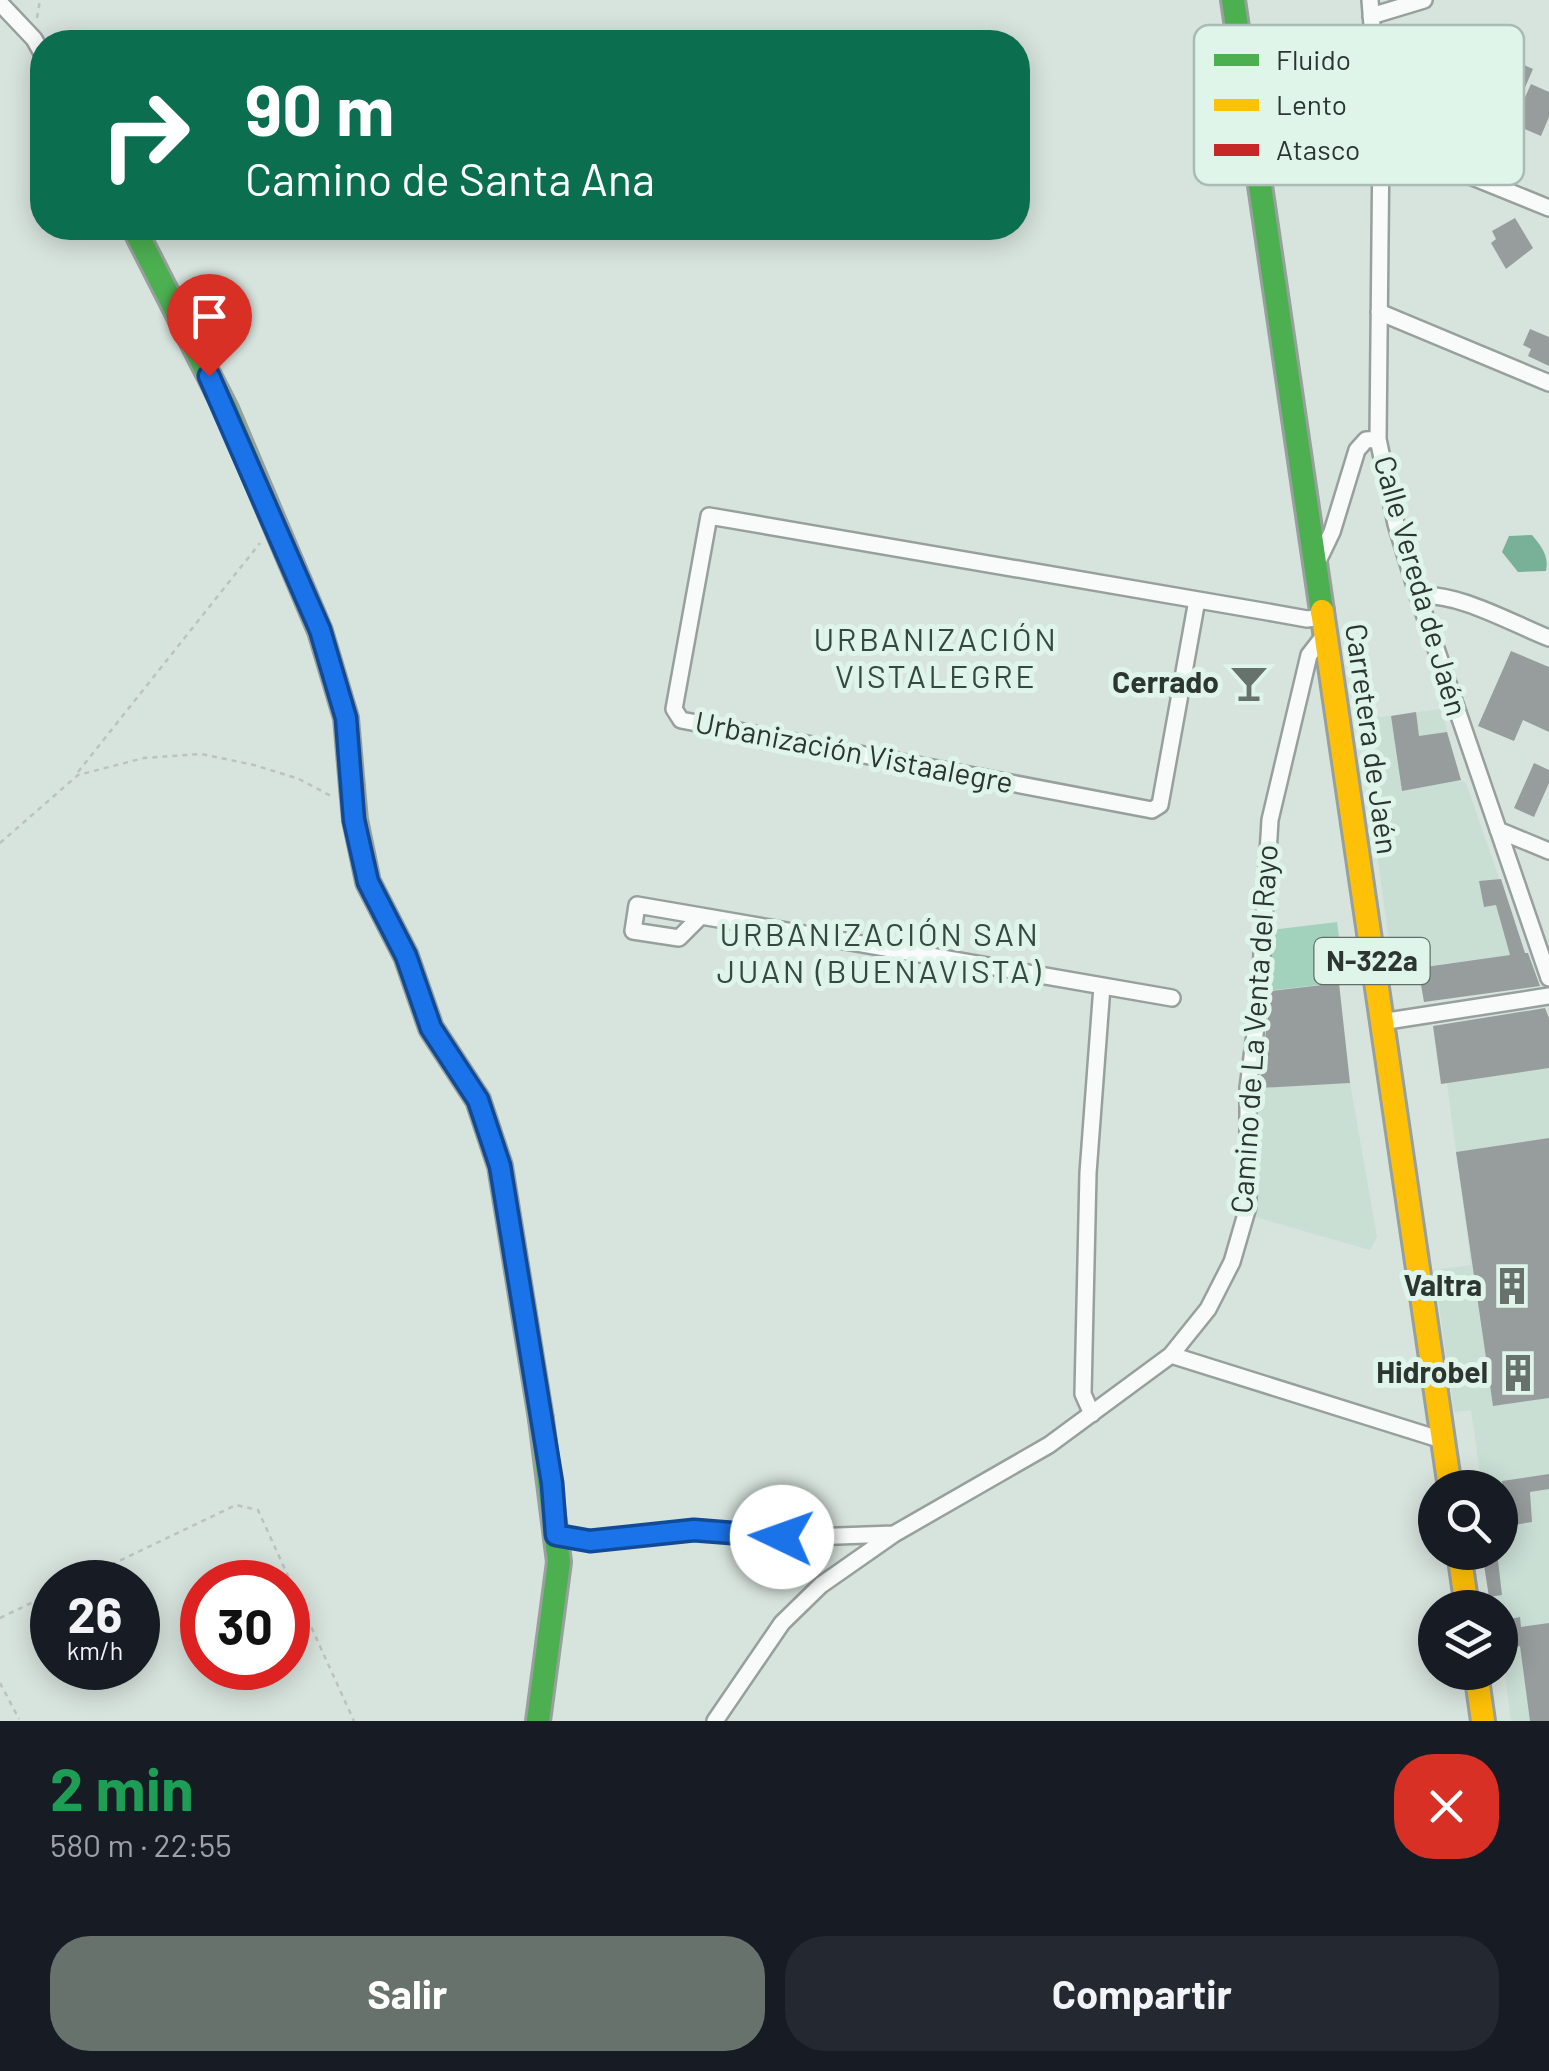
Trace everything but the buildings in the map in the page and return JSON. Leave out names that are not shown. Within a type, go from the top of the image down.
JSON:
[{"type":"main road","name":"Carretera de Jaén","points":[[1233,0],[1237,25]]},
{"type":"main road","name":"Carretera de Jaén","points":[[1259,185],[1447,1470]]},
{"type":"main road","points":[[140,240],[226,408],[320,630],[346,718],[354,820],[368,882],[406,956],[431,1028],[478,1100],[500,1166],[552,1483],[559,1562],[538,1721]]},
{"type":"main road","points":[[1479,1690],[1483,1721]]},
{"type":"street","points":[[1371,8],[1424,0]]},
{"type":"street","points":[[0,3],[30,35]]},
{"type":"street","name":"Calle Vereda de Jaén","points":[[1381,185],[1378,439],[1396,524],[1418,596],[1549,978]]},
{"type":"street","points":[[1493,185],[1549,208]]},
{"type":"street","points":[[1379,312],[1549,383]]},
{"type":"street","points":[[1316,562],[1332,532],[1356,450],[1366,440],[1378,439]]},
{"type":"street","name":"Urbanización Vistaalegre","points":[[1196,600],[1160,804],[1152,810],[682,720],[674,710],[709,516],[1307,619],[1325,625]]},
{"type":"street","points":[[1418,596],[1434,594],[1451,599],[1549,638]]},
{"type":"street","name":"Camino de La Venta del Rayo","points":[[715,1721],[782,1623],[820,1585],[894,1534],[1049,1445],[1171,1355],[1208,1309],[1232,1262],[1248,1207],[1248,1088],[1259,1003],[1270,820],[1308,655],[1325,625]]},
{"type":"street","points":[[1498,830],[1549,851]]},
{"type":"street","points":[[701,916],[1172,998]]},
{"type":"street","points":[[1092,1414],[1084,1394],[1088,1210],[1102,986]]},
{"type":"street","points":[[1381,1022],[1549,996]]},
{"type":"street","points":[[1171,1355],[1442,1440]]},
{"type":"street","points":[[556,1535],[590,1541],[694,1530],[810,1538],[894,1534]]},
{"type":"path","points":[[73,779],[254,552],[274,521]]},
{"type":"path","points":[[0,843],[78,775],[144,758],[201,754],[299,779],[330,793],[354,820]]},
{"type":"path","points":[[121,1560],[236,1505],[258,1510],[354,1721]]},
{"type":"path","points":[[0,1618],[30,1604]]},
{"type":"path","points":[[0,1682],[18,1719]]},
{"type":"shaded area","points":[[1532,535],[1544,552],[1546,571],[1518,572],[1502,552],[1509,536]]},
{"type":"shaded area","points":[[1441,709],[1461,780],[1466,783],[1525,953],[1393,971],[1359,720]]},
{"type":"shaded area","points":[[1337,922],[1345,982],[1266,991],[1271,930]]},
{"type":"shaded area","points":[[1549,1068],[1549,1721],[1511,1721],[1507,1690],[1518,1690],[1518,1590],[1488,1590],[1485,1570],[1518,1570],[1518,1470],[1480,1470],[1471,1410],[1454,1412],[1434,1270],[1471,1265],[1447,1083]]},
{"type":"shaded area","points":[[1350,1083],[1377,1237],[1370,1250],[1252,1216],[1259,1167],[1257,1088]]},
{"type":"traffic: fast","points":[[1233,0],[1237,25]]},
{"type":"traffic: fast","points":[[1260,185],[1322,611]]},
{"type":"traffic: fast","points":[[140,240],[226,409],[320,631],[346,718],[352,788]]},
{"type":"traffic: fast","points":[[538,1721],[559,1562],[541,1419]]},
{"type":"traffic: slow","points":[[1322,611],[1447,1470]]},
{"type":"traffic: slow","points":[[1462,1570],[1464,1590]]},
{"type":"traffic: slow","points":[[1479,1690],[1483,1721]]},
{"type":"traffic: jam","points":[[352,788],[368,882],[406,956],[431,1028],[478,1100],[500,1166],[541,1419]]},
{"type":"place","name":"Cerrado","points":[[1249,683]]},
{"type":"place","name":"Valtra","points":[[1512,1286]]},
{"type":"place","name":"Hidrobel","points":[[1518,1373]]},
{"type":"district","name":"URBANIZACIÓN VISTALEGRE","points":[[936,658]]},
{"type":"district","name":"URBANIZACIÓN SAN JUAN (BUENAVISTA)","points":[[880,954]]},
{"type":"route","points":[[209,376],[320,630],[346,718],[354,820],[368,882],[406,956],[431,1028],[478,1100],[500,1166],[552,1483],[556,1535],[590,1541],[694,1530],[782,1537]]}]
